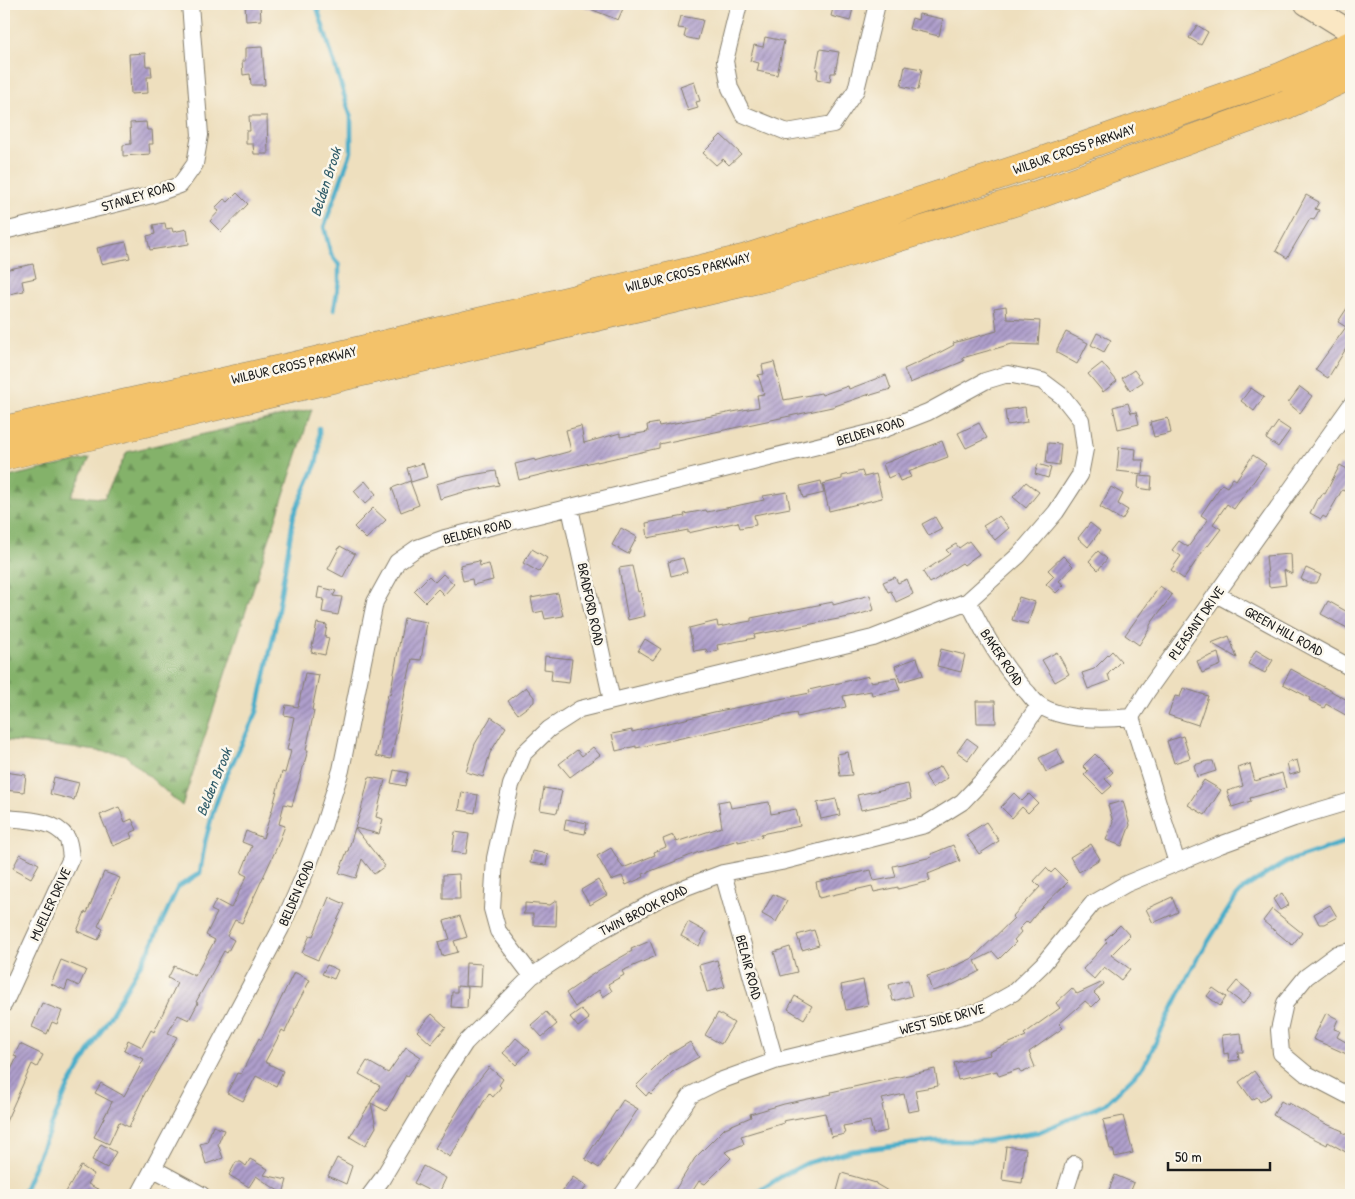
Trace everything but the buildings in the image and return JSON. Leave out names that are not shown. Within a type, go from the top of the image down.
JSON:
[{"type":"highway","name":"WILBUR CROSS PARKWAY","points":[[4,430],[294,366],[746,258],[1058,155],[1280,77],[1351,45]]},
{"type":"highway","name":"WILBUR CROSS PARKWAY","points":[[4,456],[776,274],[1034,196],[1286,105],[1351,75]]},
{"type":"main road","points":[[1312,8],[1351,32]]},
{"type":"street","name":"STANLEY ROAD","points":[[4,231],[152,195],[180,185],[195,164],[200,135],[190,4]]},
{"type":"street","points":[[739,4],[725,61],[730,88],[743,114],[787,132],[833,124],[856,90],[877,4]]},
{"type":"street","name":"BELDEN ROAD","points":[[139,1195],[281,928],[306,870],[323,827],[341,770],[375,602],[398,562],[417,548],[445,538],[882,430],[928,412],[986,381],[1008,374],[1042,381],[1062,396],[1081,420],[1085,449],[1080,475],[1056,512],[1019,555],[968,601],[873,638],[580,709],[549,728],[524,753],[512,785],[495,858],[492,909],[498,931],[532,976]]},
{"type":"street","name":"PLEASANT DRIVE","points":[[1131,717],[1148,690],[1351,406]]},
{"type":"street","name":"BRADFORD ROAD","points":[[570,508],[612,701]]},
{"type":"street","name":"GREEN HILL ROAD","points":[[1216,594],[1351,668]]},
{"type":"street","name":"BAKER ROAD","points":[[968,601],[984,634],[1016,681],[1038,704],[1063,715],[1099,720],[1131,717]]},
{"type":"street","name":"TWIN BROOK ROAD","points":[[370,1195],[382,1179],[465,1043],[532,976],[595,934],[657,900],[686,887],[723,874],[780,862],[925,825],[962,802],[986,778],[1005,755],[1038,704]]},
{"type":"street","points":[[1131,717],[1177,863]]},
{"type":"street","name":"WEST SIDE DRIVE","points":[[622,1195],[691,1095],[717,1082],[775,1060],[980,1012],[1013,994],[1043,964],[1094,903],[1126,884],[1220,845],[1294,818],[1351,801]]},
{"type":"street","name":"MUELLER DRIVE","points":[[4,818],[37,821],[57,828],[68,840],[71,858],[4,1004]]},
{"type":"street","name":"BELAIR ROAD","points":[[723,874],[775,1060]]},
{"type":"street","points":[[1351,950],[1337,954],[1306,977],[1285,1003],[1279,1030],[1281,1053],[1305,1073],[1351,1097]]},
{"type":"street","points":[[1064,1195],[1074,1164]]},
{"type":"street","points":[[154,1169],[202,1195]]},
{"type":"green space","points":[[312,409],[182,806],[124,754],[4,740],[4,478],[90,458],[71,496],[104,498],[127,452]]},
{"type":"waterway","name":"Belden Brook","points":[[316,4],[351,117],[351,152],[324,227],[331,254],[339,265],[339,281],[334,310]]},
{"type":"waterway","name":"Belden Brook","points":[[22,1195],[67,1089],[149,950],[178,887],[200,873],[205,842],[213,812],[224,781],[257,712],[275,628],[294,514],[316,464],[319,450],[319,428]]},
{"type":"waterway","points":[[753,1195],[782,1176],[807,1163],[851,1151],[935,1141],[986,1141],[1039,1132],[1105,1104],[1144,1066],[1193,966],[1236,897],[1243,889],[1286,862],[1351,840]]}]
